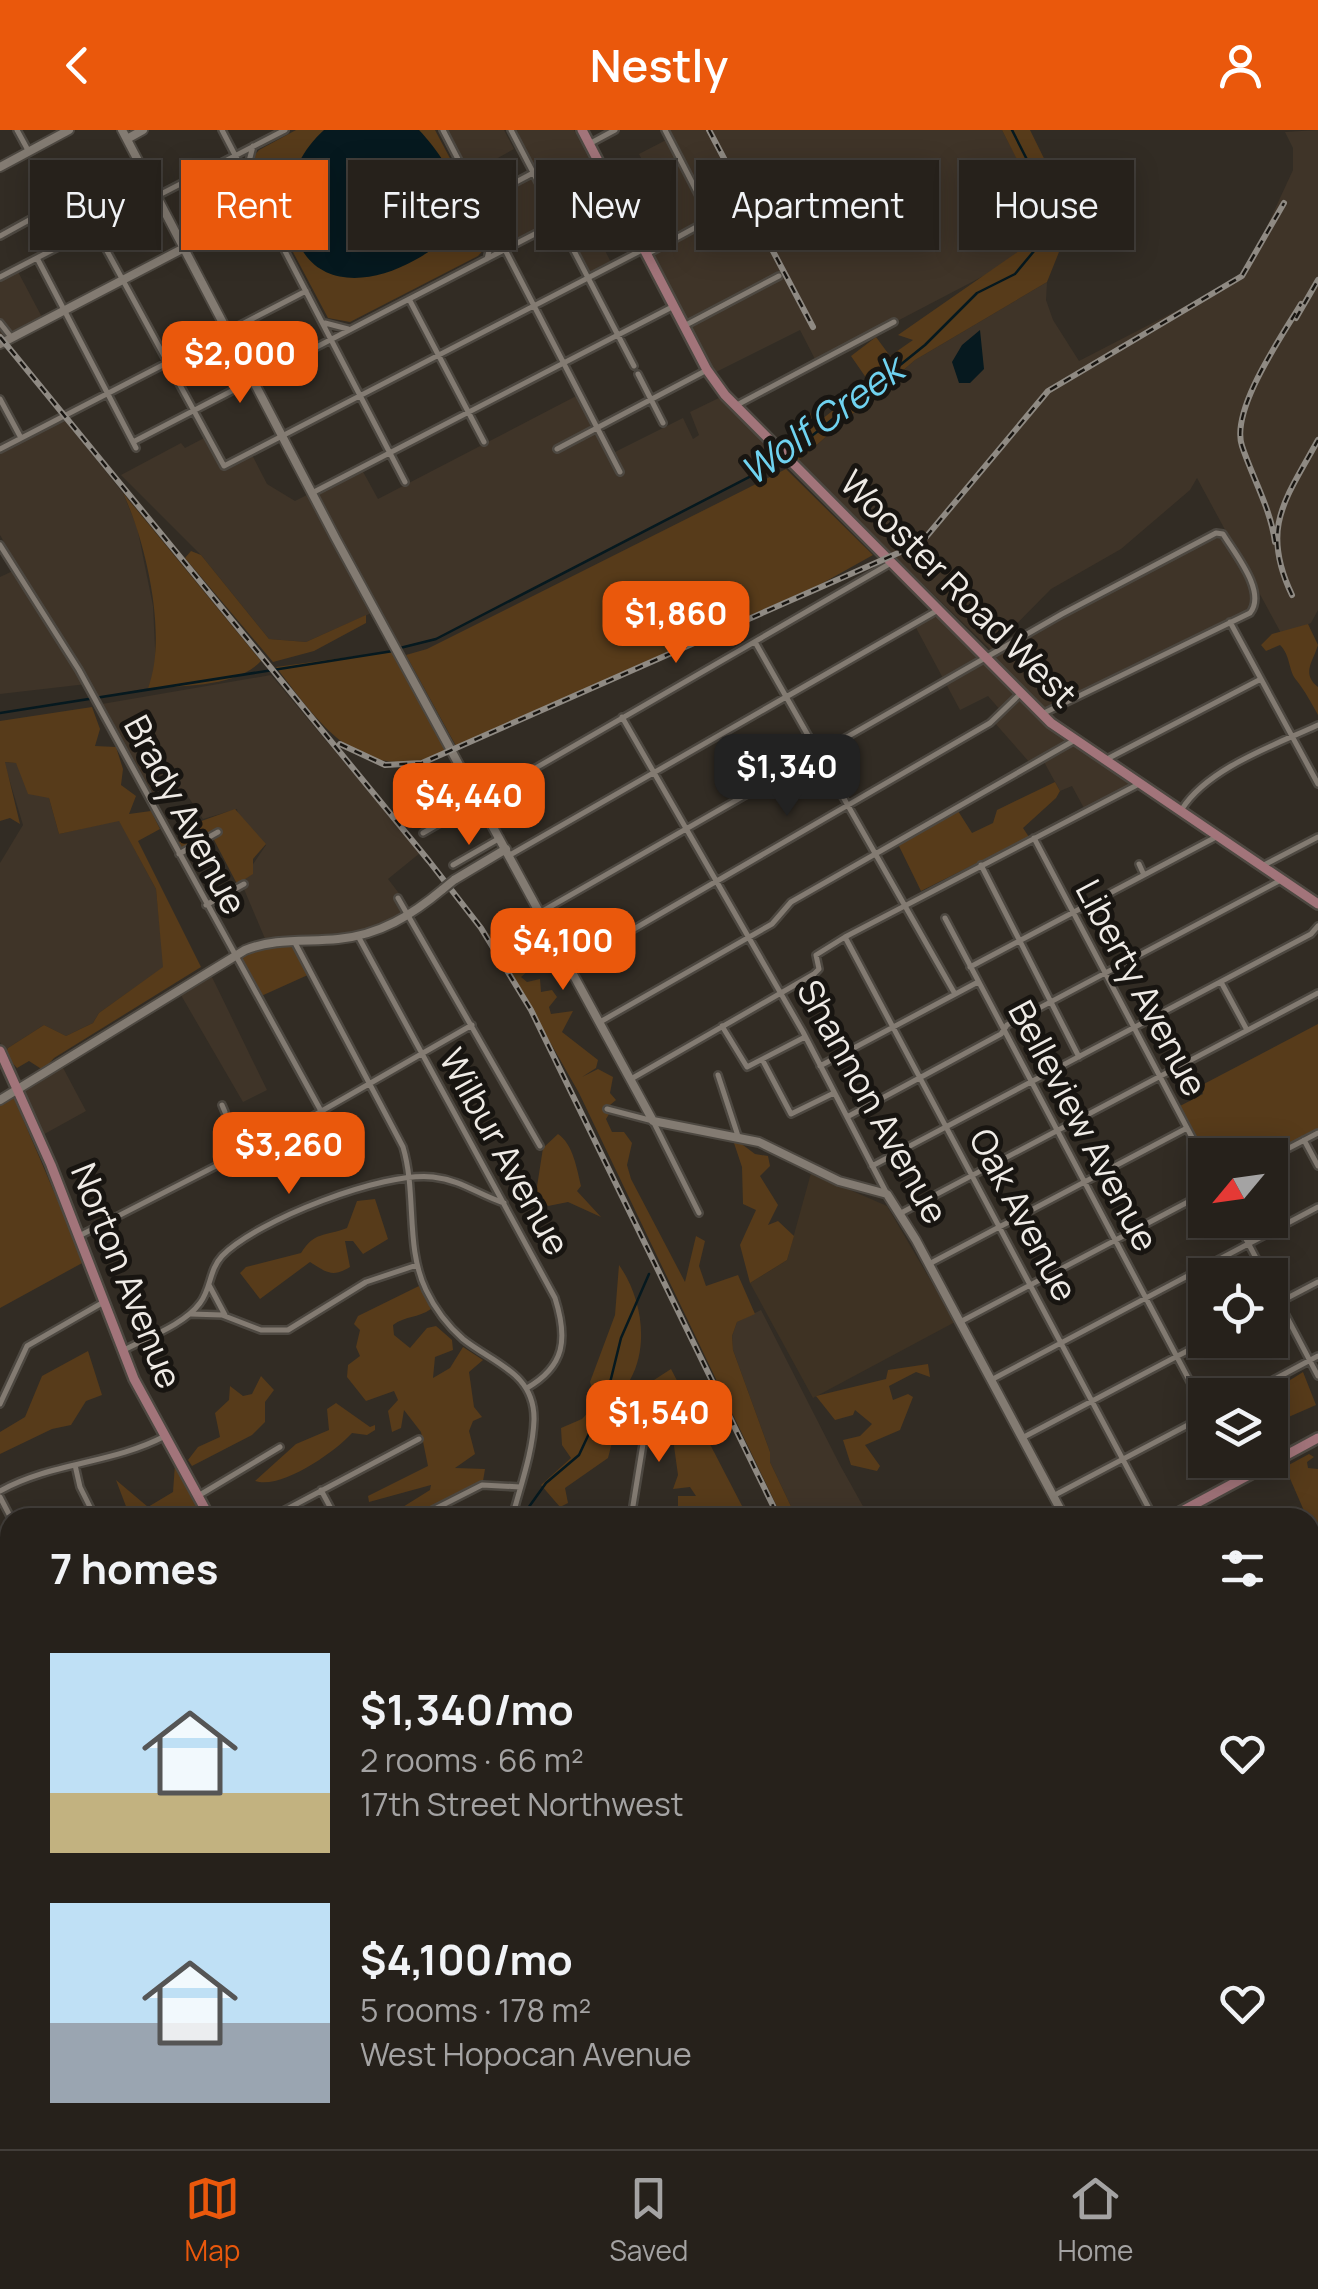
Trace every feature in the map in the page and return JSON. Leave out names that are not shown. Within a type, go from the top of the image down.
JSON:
[{"type":"main road","name":"Wooster Road West","points":[[582,130],[598,160]]},
{"type":"main road","name":"Wooster Road West","points":[[646,251],[707,370],[735,406],[1042,715],[1318,904]]},
{"type":"main road","name":"Norton Avenue","points":[[0,1051],[79,1236],[122,1350],[205,1508]]},
{"type":"main road","points":[[1188,1508],[1318,1438]]},
{"type":"street","points":[[18,130],[29,152]]},
{"type":"street","points":[[0,168],[70,130]]},
{"type":"street","points":[[138,160],[124,134],[143,130]]},
{"type":"street","points":[[222,130],[238,160]]},
{"type":"street","points":[[161,193],[285,130]]},
{"type":"street","points":[[443,130],[459,160]]},
{"type":"street","points":[[512,130],[536,176]]},
{"type":"street","points":[[589,144],[616,130]]},
{"type":"street","points":[[108,250],[222,465],[711,217],[666,130]]},
{"type":"street","points":[[250,160],[253,146]]},
{"type":"street","points":[[516,182],[534,172]]},
{"type":"street","points":[[161,203],[181,242]]},
{"type":"street","points":[[0,236],[30,219]]},
{"type":"street","points":[[0,277],[53,250]]},
{"type":"street","points":[[0,344],[181,250]]},
{"type":"street","points":[[185,250],[699,1213]]},
{"type":"street","points":[[285,250],[406,482]]},
{"type":"street","points":[[486,259],[488,250]]},
{"type":"street","points":[[37,258],[134,445],[503,250]]},
{"type":"street","points":[[506,250],[620,472]]},
{"type":"street","points":[[573,250],[634,366]]},
{"type":"street","points":[[684,326],[779,276]]},
{"type":"street","points":[[0,449],[306,290]]},
{"type":"street","points":[[409,298],[484,442]]},
{"type":"street","points":[[312,493],[674,306]]},
{"type":"street","points":[[323,322],[351,329]]},
{"type":"street","points":[[735,406],[894,322]]},
{"type":"street","points":[[0,323],[12,338]]},
{"type":"street","points":[[556,449],[707,370]]},
{"type":"street","points":[[638,374],[663,423]]},
{"type":"street","points":[[0,399],[21,438]]},
{"type":"street","points":[[540,912],[986,658],[1200,541],[1224,534],[1256,593],[1256,606],[1042,715]]},
{"type":"street","name":"Brady Avenue","points":[[0,545],[90,689],[321,1111]]},
{"type":"street","points":[[423,832],[890,562]]},
{"type":"street","points":[[0,1100],[234,955],[265,943],[358,936],[412,915],[454,880],[654,772],[938,610]]},
{"type":"street","points":[[1230,622],[1318,784]]},
{"type":"street","points":[[754,642],[955,994]]},
{"type":"street","points":[[1105,760],[1261,679]]},
{"type":"street","points":[[570,966],[990,724],[1021,694]]},
{"type":"street","name":"Shannon Avenue","points":[[622,717],[805,1037],[1060,1508]]},
{"type":"street","points":[[1181,812],[1208,783],[1318,726]]},
{"type":"street","points":[[600,1022],[775,922],[791,902],[1075,740]]},
{"type":"street","points":[[630,1079],[818,971],[816,954],[904,904],[1140,783]]},
{"type":"street","points":[[179,854],[218,832]]},
{"type":"street","points":[[970,967],[1218,836]]},
{"type":"street","points":[[1262,866],[1318,836]]},
{"type":"street","points":[[453,864],[500,838]]},
{"type":"street","name":"Liberty Avenue","points":[[1034,838],[1192,1138]]},
{"type":"street","points":[[1139,864],[1144,875]]},
{"type":"street","points":[[981,866],[1054,1001],[1079,1057]]},
{"type":"street","points":[[846,1117],[1282,879]]},
{"type":"street","points":[[206,906],[244,884]]},
{"type":"street","points":[[398,898],[412,915],[540,1146]]},
{"type":"street","name":"Belleview Avenue","points":[[945,918],[1188,1378]]},
{"type":"street","points":[[872,1166],[1221,982],[1318,926]]},
{"type":"street","name":"Wilbur Avenue","points":[[358,936],[560,1313],[558,1364],[550,1375],[528,1388]]},
{"type":"street","name":"Oak Avenue","points":[[845,938],[1149,1508]]},
{"type":"street","points":[[294,941],[390,1117],[411,1177],[417,1266],[433,1304],[453,1330],[508,1367],[528,1388],[534,1425],[515,1508]]},
{"type":"street","points":[[820,1066],[978,982]]},
{"type":"street","points":[[1221,982],[1247,1030]]},
{"type":"street","points":[[899,1214],[1318,993]]},
{"type":"street","points":[[79,1236],[321,1111],[472,1026]]},
{"type":"street","points":[[722,1026],[743,1066],[752,1066],[805,1037]]},
{"type":"street","points":[[762,1061],[791,1114],[834,1094]]},
{"type":"street","points":[[718,1075],[738,1136]]},
{"type":"street","points":[[607,1109],[738,1136],[838,1181],[887,1194]]},
{"type":"street","points":[[929,1264],[1187,1128]]},
{"type":"street","points":[[1288,1148],[1318,1133]]},
{"type":"street","points":[[1304,1140],[1318,1166]]},
{"type":"street","points":[[191,1314],[226,1252],[295,1214],[346,1192],[411,1177],[462,1183],[504,1204]]},
{"type":"street","points":[[960,1322],[1188,1202]]},
{"type":"street","points":[[991,1380],[1318,1207]]},
{"type":"street","points":[[1245,1238],[1256,1258]]},
{"type":"street","points":[[122,1350],[191,1314],[227,1316],[261,1330],[292,1329],[366,1282],[417,1266]]},
{"type":"street","points":[[208,1282],[227,1316]]},
{"type":"street","points":[[1288,1297],[1318,1282]]},
{"type":"street","points":[[0,1404],[28,1346],[104,1302]]},
{"type":"street","points":[[1288,1319],[1318,1376]]},
{"type":"street","points":[[1022,1438],[1188,1350]]},
{"type":"street","points":[[1277,1378],[1318,1356]]},
{"type":"street","points":[[632,1508],[649,1407]]},
{"type":"street","points":[[1053,1496],[1188,1422]]},
{"type":"street","points":[[0,1494],[75,1464],[127,1454],[164,1436]]},
{"type":"street","points":[[288,1508],[418,1439]]},
{"type":"street","points":[[198,1496],[280,1447]]},
{"type":"street","points":[[75,1464],[90,1508]]},
{"type":"street","points":[[437,1508],[482,1485],[520,1487]]},
{"type":"street","points":[[321,1490],[331,1508]]},
{"type":"shaded area","points":[[296,130],[435,130],[451,160],[348,160],[348,250],[483,250],[350,322],[328,318],[292,250],[328,250],[328,160],[251,160],[259,150]]},
{"type":"shaded area","points":[[443,130],[504,130],[514,149],[497,160],[459,160]]},
{"type":"shaded area","points":[[517,130],[574,130],[590,160],[536,160],[536,233],[516,243],[516,182],[533,172]]},
{"type":"shaded area","points":[[669,130],[1002,130],[1018,160],[959,160],[959,250],[1022,250],[991,272],[817,363],[800,330],[710,375],[647,254],[676,250],[676,239],[696,228],[696,250],[939,250],[939,160],[696,160],[696,182]]},
{"type":"shaded area","points":[[1002,130],[1030,130],[1045,160],[1017,160]]},
{"type":"shaded area","points":[[1318,130],[1318,610],[1311,623],[1282,635],[1197,478],[1190,490],[1121,549],[1051,589],[991,650],[797,462],[915,360],[1047,282],[1046,300],[1053,320],[1079,361],[1232,282],[1250,263],[1293,170],[1293,148],[1285,132]]},
{"type":"shaded area","points":[[668,139],[696,193],[696,225],[680,234],[676,226],[676,160],[642,160],[639,154]]},
{"type":"shaded area","points":[[573,250],[605,250],[613,266],[588,278]]},
{"type":"shaded area","points":[[1020,250],[1060,250],[1047,282],[915,360],[798,461],[782,445],[799,430],[799,420],[810,413],[817,423],[869,382],[851,356],[876,337],[890,356],[913,340],[898,335]]},
{"type":"shaded area","points":[[16,268],[44,321],[5,341],[0,334],[0,277]]},
{"type":"shaded area","points":[[580,394],[611,454],[683,418],[693,439],[699,435],[690,412],[725,395],[785,457],[436,639],[398,649],[376,611],[306,642],[269,639],[201,555],[121,475],[181,443],[185,448],[206,437],[222,465],[251,453],[267,484],[295,501],[361,468],[378,499]]},
{"type":"shaded area","points":[[64,419],[123,493],[137,527],[153,606],[156,668],[148,688],[97,698],[87,684],[0,694],[0,577],[15,570],[43,611],[0,535],[0,453]]},
{"type":"shaded area","points":[[786,469],[873,555],[821,584],[456,746],[406,655],[427,649]]},
{"type":"shaded area","points":[[123,493],[261,661],[251,670],[208,684],[148,688],[156,643],[152,590]]},
{"type":"shaded area","points":[[1222,533],[1255,590],[1250,613],[1042,715],[1021,694],[1002,712],[988,696],[960,710],[914,624],[938,610],[986,657]]},
{"type":"shaded area","points":[[191,551],[201,555],[269,639],[306,642],[366,615],[366,623],[314,651],[273,662],[185,558]]},
{"type":"shaded area","points":[[1308,624],[1318,645],[1309,672],[1318,687],[1318,715],[1294,677],[1284,649],[1280,645],[1266,651],[1261,645],[1272,634]]},
{"type":"shaded area","points":[[393,651],[449,752],[392,762],[348,746],[311,712],[276,667]]},
{"type":"shaded area","points":[[271,675],[420,853],[388,879],[411,909],[385,926],[338,936],[266,941],[241,882],[266,845],[238,816],[237,809],[203,819],[183,789],[152,797],[102,704]]},
{"type":"shaded area","points":[[1020,696],[1072,740],[1030,763],[994,722]]},
{"type":"shaded area","points":[[92,707],[100,729],[95,746],[116,747],[123,769],[121,785],[136,796],[129,814],[151,811],[160,829],[138,841],[201,967],[54,1058],[43,1070],[29,1061],[17,1068],[5,1055],[8,1048],[44,1025],[66,1036],[93,1023],[99,1013],[163,967],[156,889],[119,821],[59,834],[49,798],[28,794],[16,763],[5,762],[20,824],[10,818],[0,821],[0,721]]},
{"type":"shaded area","points":[[1076,742],[1138,783],[1085,810],[1072,786],[1060,791],[1043,760]]},
{"type":"shaded area","points":[[4,762],[16,763],[49,798],[59,834],[119,820],[156,889],[164,967],[99,1013],[93,1023],[66,1036],[44,1025],[8,1048],[5,1055],[0,1042],[0,863],[23,825]]},
{"type":"shaded area","points":[[1055,782],[1060,791],[1056,798],[1023,828],[1029,837],[921,891],[898,844],[958,811],[972,833],[993,823],[997,810]]},
{"type":"shaded area","points":[[235,809],[266,844],[253,859],[253,874],[237,884],[212,836],[179,854],[174,846],[191,833],[193,824]]},
{"type":"shaded area","points":[[488,933],[507,943],[516,960],[543,953],[542,959],[521,977],[527,982],[540,979],[541,992],[552,990],[557,997],[549,1007],[551,1014],[573,1011],[562,1032],[598,1060],[596,1068],[582,1077],[598,1069],[613,1077],[610,1093],[616,1100],[604,1110],[609,1114],[606,1119],[612,1132],[624,1132],[632,1143],[627,1165],[631,1179],[685,1282],[696,1236],[705,1241],[699,1266],[706,1286],[738,1275],[755,1314],[737,1322],[733,1350],[770,1452],[770,1462],[792,1508],[778,1508],[579,1093]]},
{"type":"shaded area","points":[[293,942],[310,974],[259,997],[236,955]]},
{"type":"shaded area","points":[[209,971],[267,1090],[243,1102],[178,990]]},
{"type":"shaded area","points":[[1318,1024],[1318,1130],[1288,1146],[1288,1138],[1197,1138],[1180,1106],[1203,1094],[1200,1086]]},
{"type":"shaded area","points":[[61,1064],[86,1111],[39,1137],[18,1091]]},
{"type":"shaded area","points":[[14,1098],[84,1262],[0,1308],[0,1106]]},
{"type":"shaded area","points":[[558,1134],[574,1157],[581,1186],[577,1191],[601,1217],[568,1202],[548,1206],[536,1193],[543,1148]]},
{"type":"shaded area","points":[[739,1142],[755,1154],[768,1156],[770,1166],[760,1176],[778,1205],[768,1225],[778,1221],[794,1236],[787,1260],[750,1283],[740,1245],[756,1210],[743,1204],[742,1167],[734,1143]]},
{"type":"shaded area","points":[[811,1173],[887,1206],[955,1322],[813,1398],[750,1283],[787,1260]]},
{"type":"shaded area","points":[[375,1199],[388,1239],[363,1254],[353,1241],[345,1241],[350,1267],[329,1272],[310,1262],[260,1299],[240,1273],[246,1267],[301,1253],[316,1238],[347,1228],[357,1201]]},
{"type":"shaded area","points":[[619,1265],[637,1306],[640,1351],[630,1380],[614,1399],[615,1431],[608,1458],[565,1488],[568,1503],[560,1507],[541,1485],[571,1458],[562,1445],[561,1428],[582,1419],[597,1403],[590,1382],[615,1315]]},
{"type":"shaded area","points":[[419,1286],[431,1309],[393,1325],[394,1335],[410,1348],[427,1328],[436,1326],[452,1340],[453,1350],[435,1357],[433,1378],[450,1368],[463,1347],[483,1360],[469,1372],[474,1407],[482,1417],[473,1421],[469,1431],[475,1454],[455,1468],[485,1469],[483,1481],[427,1508],[401,1508],[430,1490],[431,1485],[369,1502],[368,1496],[428,1466],[421,1432],[404,1410],[401,1428],[392,1432],[388,1411],[398,1400],[394,1391],[366,1401],[347,1377],[348,1365],[360,1356],[356,1347],[360,1330],[354,1324],[358,1316]]},
{"type":"shaded area","points":[[761,1310],[864,1508],[792,1508],[770,1462],[770,1452],[733,1350],[737,1322]]},
{"type":"shaded area","points":[[88,1351],[102,1395],[86,1401],[71,1425],[52,1429],[0,1454],[0,1432],[25,1417],[42,1376]]},
{"type":"shaded area","points":[[928,1364],[930,1377],[916,1372],[889,1386],[893,1400],[908,1394],[913,1397],[900,1430],[865,1445],[880,1466],[877,1471],[851,1465],[843,1440],[860,1436],[872,1424],[855,1410],[853,1415],[835,1420],[816,1396],[886,1379],[888,1370]]},
{"type":"shaded area","points":[[671,1369],[743,1508],[676,1508],[678,1496],[696,1496],[690,1487],[673,1489],[678,1475],[674,1446],[682,1421],[661,1415],[654,1380]]},
{"type":"shaded area","points":[[1303,1372],[1316,1405],[1288,1417],[1288,1381]]},
{"type":"shaded area","points":[[261,1376],[274,1390],[265,1402],[265,1422],[252,1435],[192,1466],[188,1460],[198,1447],[220,1437],[215,1413],[229,1400],[230,1386],[243,1396],[252,1394]]},
{"type":"shaded area","points":[[336,1403],[370,1427],[375,1425],[375,1430],[367,1435],[352,1433],[321,1459],[293,1475],[255,1481],[296,1444],[329,1430],[327,1409]]},
{"type":"shaded area","points":[[1309,1454],[1314,1457],[1307,1462],[1308,1468],[1318,1469],[1318,1508],[1303,1508],[1288,1465]]},
{"type":"shaded area","points":[[175,1464],[198,1507],[127,1508],[116,1480],[148,1507],[173,1492]]},
{"type":"water","points":[[324,130],[419,130],[443,160],[348,160],[348,250],[431,250],[394,270],[373,276],[353,278],[318,268],[303,250],[328,250],[328,160],[300,160]]},
{"type":"water","points":[[980,330],[984,369],[970,383],[959,383],[952,362],[962,345]]},
{"type":"waterway","name":"Wolf Creek","points":[[788,455],[925,345],[977,293],[1015,274],[1044,239],[1050,205],[1012,130]]},
{"type":"waterway","name":"Wolf Creek","points":[[400,648],[436,639],[782,460]]},
{"type":"waterway","name":"Wolf Creek","points":[[0,713],[393,651]]},
{"type":"waterway","points":[[528,1508],[546,1483],[579,1455],[607,1395],[621,1338],[649,1274]]},
{"type":"railway","points":[[709,130],[813,327]]},
{"type":"railway","points":[[340,744],[385,765],[422,763],[905,550],[926,537],[1048,391],[1242,276],[1284,203]]},
{"type":"railway","points":[[1296,318],[1318,280]]},
{"type":"railway","points":[[1275,542],[1240,431],[1250,394],[1301,304]]},
{"type":"railway","points":[[0,337],[481,928],[531,1010],[774,1508]]},
{"type":"railway","points":[[1292,595],[1283,572],[1277,532],[1287,498],[1318,440]]}]
